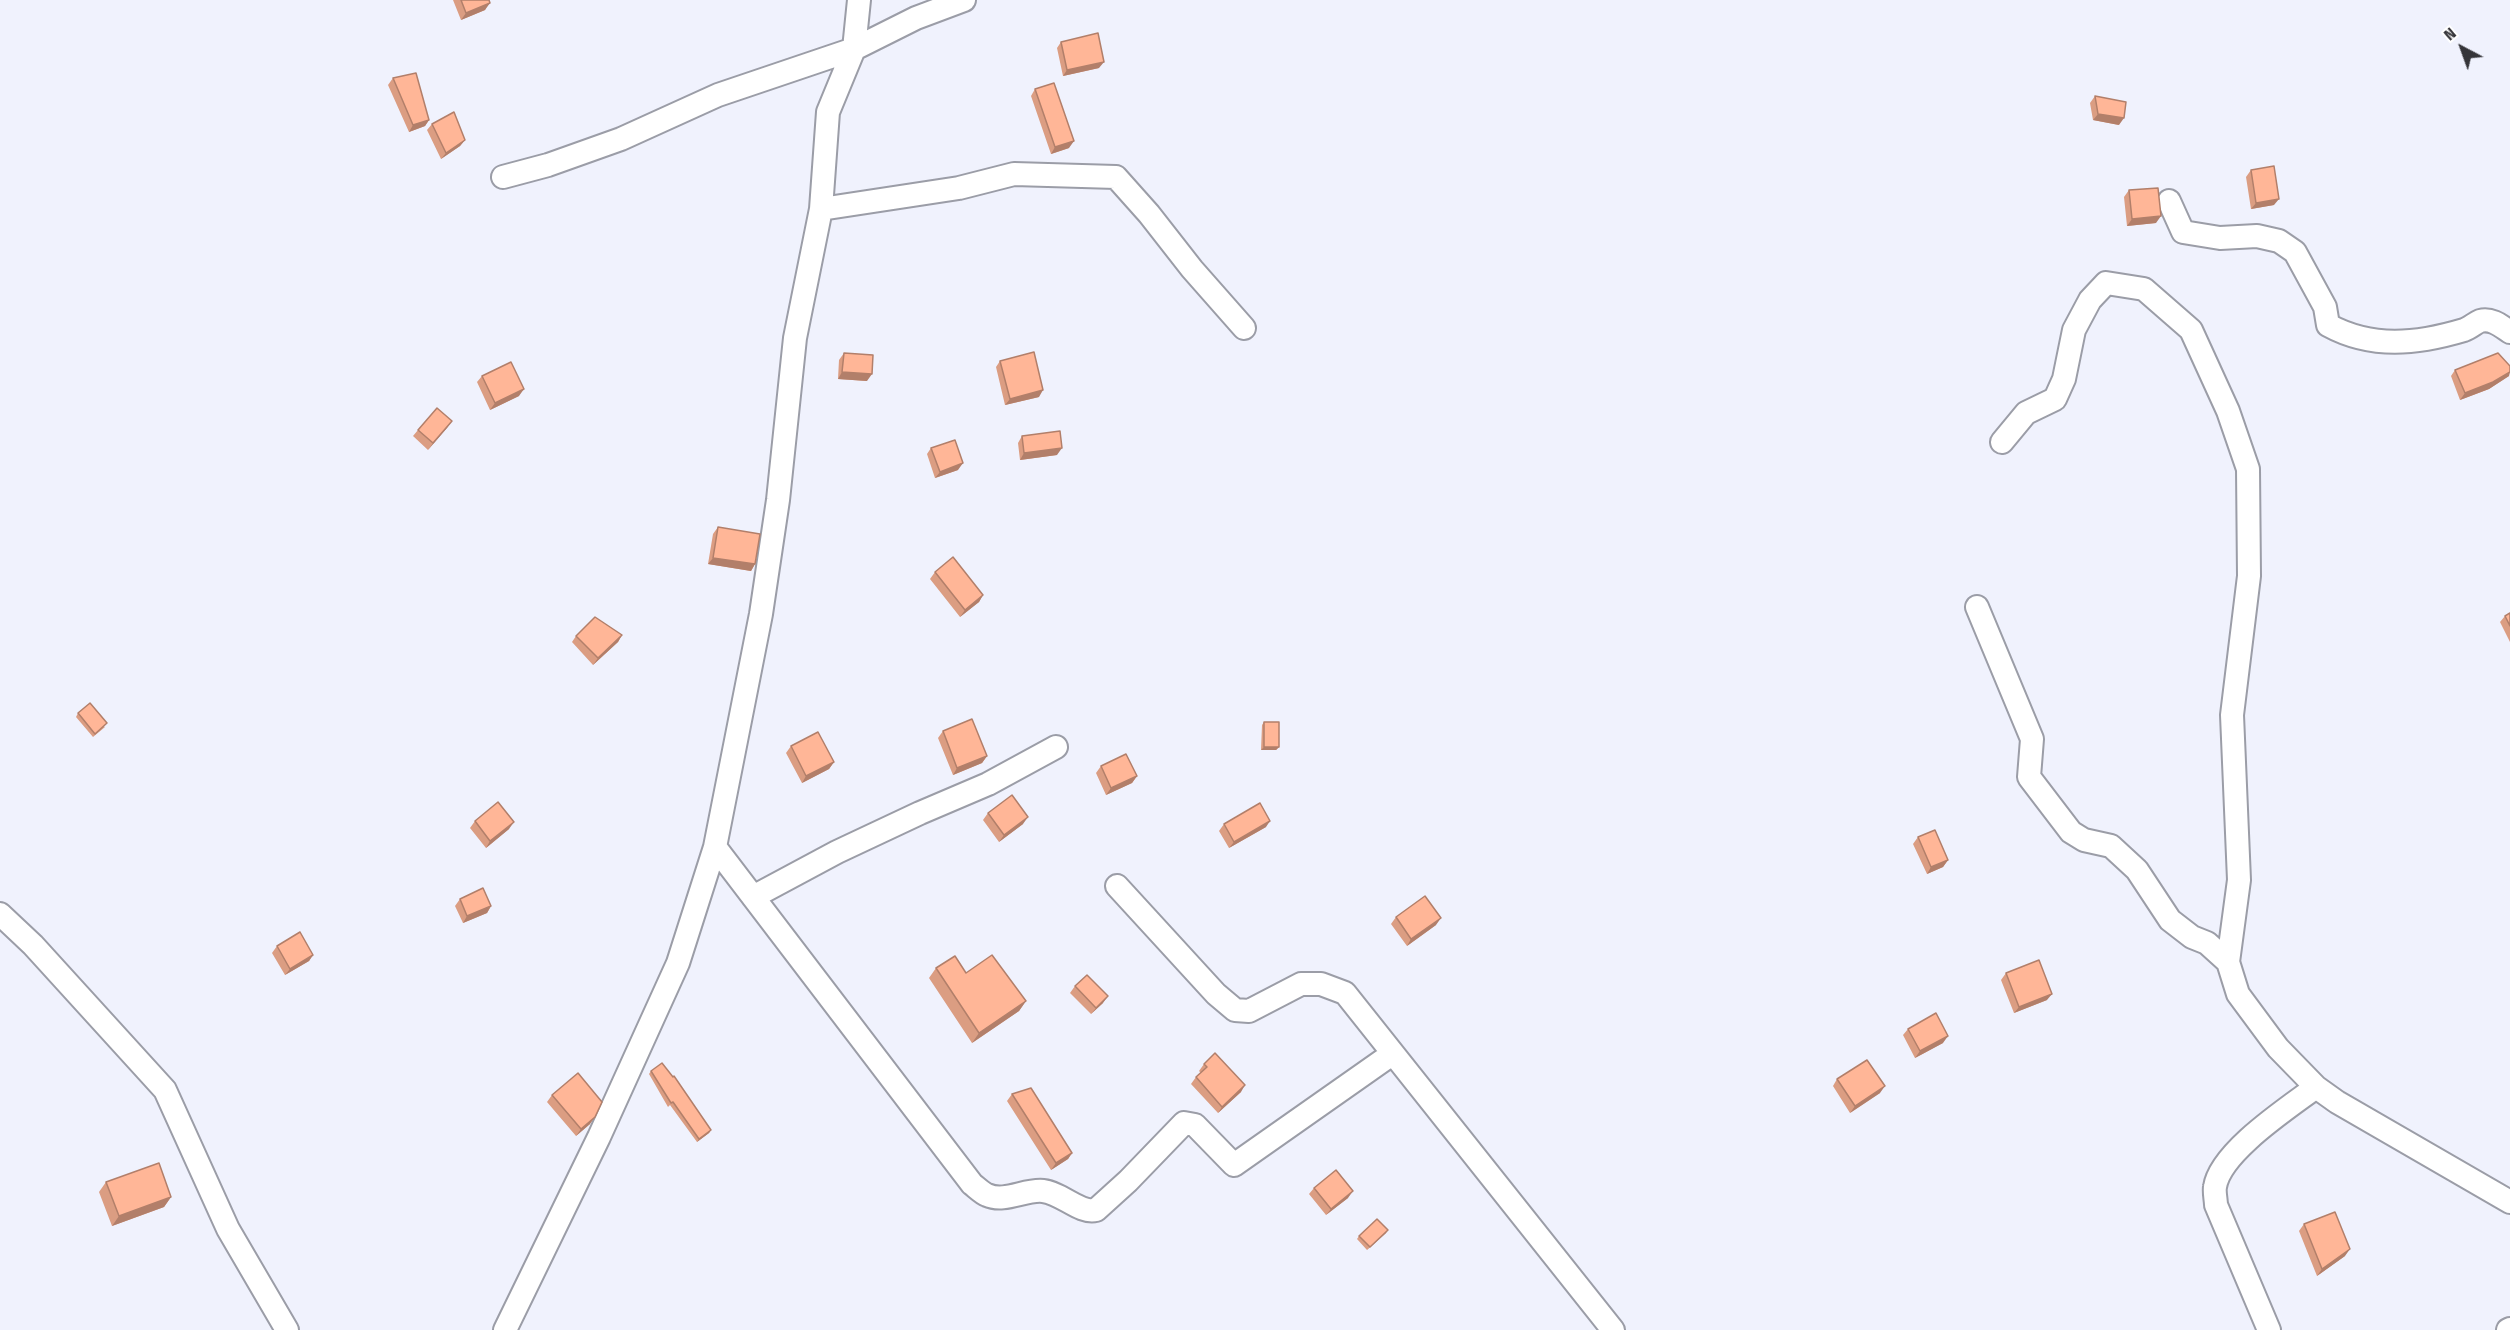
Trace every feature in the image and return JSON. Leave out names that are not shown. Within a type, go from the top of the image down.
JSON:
[{"type":"street","points":[[505,1330],[604,1126],[678,963],[715,847],[761,614],[778,500],[795,338],[821,209],[828,112],[854,49],[859,0]]},
{"type":"street","points":[[503,177],[549,165],[621,139],[718,95],[854,49],[916,18],[964,0]]},
{"type":"street","points":[[821,209],[959,188],[1014,174],[1116,177],[1244,328]]},
{"type":"street","points":[[2169,201],[2183,232],[2220,238],[2257,236],[2279,241],[2295,252],[2325,307],[2328,325],[2348,336],[2403,343],[2468,329],[2481,321],[2496,322],[2510,332]]},
{"type":"street","points":[[2002,442],[2026,413],[2055,399],[2064,379],[2074,330],[2090,300],[2106,283],[2144,289],[2191,330],[2228,411],[2248,468],[2249,576],[2232,715],[2239,880],[2228,962],[2238,994],[2278,1048],[2316,1087],[2337,1102],[2510,1202]]},
{"type":"street","points":[[1977,607],[2032,739],[2029,777],[2071,832],[2084,840],[2111,846],[2137,870],[2170,920],[2192,938],[2207,943],[2228,962]]},
{"type":"street","points":[[753,897],[837,852],[988,784],[1056,747]]},
{"type":"street","points":[[715,847],[972,1184],[988,1196],[1008,1197],[1029,1191],[1045,1191],[1063,1197],[1082,1209],[1096,1210],[1128,1181],[1184,1123],[1195,1125],[1234,1165],[1392,1054]]},
{"type":"street","points":[[1117,886],[1216,994],[1235,1010],[1249,1011],[1260,1008],[1301,984],[1321,984],[1345,993],[1613,1330]]},
{"type":"street","points":[[0,914],[33,945],[165,1090],[228,1229],[287,1330]]},
{"type":"street","points":[[2270,1330],[2216,1206],[2215,1186],[2224,1165],[2249,1138],[2316,1087]]},
{"type":"building","points":[[461,0],[489,0],[490,3],[466,13]]},
{"type":"building","points":[[1098,33],[1104,62],[1067,70],[1061,42]]},
{"type":"building","points":[[416,73],[429,120],[413,125],[393,78]]},
{"type":"building","points":[[1054,83],[1074,141],[1055,147],[1035,89]]},
{"type":"building","points":[[2095,96],[2126,102],[2124,118],[2098,114]]},
{"type":"building","points":[[454,112],[465,140],[446,153],[432,124]]},
{"type":"building","points":[[2274,166],[2279,199],[2256,203],[2251,170]]},
{"type":"building","points":[[2158,188],[2161,216],[2132,219],[2129,190]]},
{"type":"building","points":[[1034,352],[1043,390],[1010,399],[1000,361]]},
{"type":"building","points":[[844,353],[873,355],[872,374],[842,372]]},
{"type":"building","points":[[2498,353],[2510,366],[2510,372],[2493,382],[2465,393],[2455,370]]},
{"type":"building","points":[[511,362],[524,389],[495,403],[482,376]]},
{"type":"building","points":[[437,408],[452,421],[433,443],[418,430]]},
{"type":"building","points":[[1060,431],[1062,448],[1024,453],[1022,436]]},
{"type":"building","points":[[955,440],[963,463],[940,472],[931,448]]},
{"type":"building","points":[[718,527],[760,534],[755,564],[713,558]]},
{"type":"building","points":[[953,557],[983,595],[965,610],[935,572]]},
{"type":"building","points":[[2510,613],[2510,626],[2505,616]]},
{"type":"building","points":[[595,617],[622,635],[598,658],[576,636]]},
{"type":"building","points":[[90,703],[107,723],[95,734],[78,713]]},
{"type":"building","points":[[972,719],[987,756],[957,768],[943,731]]},
{"type":"building","points":[[1264,722],[1279,722],[1279,747],[1264,747]]},
{"type":"building","points":[[818,732],[834,762],[806,776],[791,746]]},
{"type":"building","points":[[1126,754],[1137,776],[1111,788],[1101,766]]},
{"type":"building","points":[[1012,795],[1028,817],[1004,835],[988,813]]},
{"type":"building","points":[[498,802],[514,822],[490,841],[475,821]]},
{"type":"building","points":[[1260,803],[1270,821],[1234,842],[1224,824]]},
{"type":"building","points":[[1935,830],[1948,860],[1931,867],[1918,837]]},
{"type":"building","points":[[483,888],[491,906],[467,916],[460,899]]},
{"type":"building","points":[[1425,896],[1441,918],[1411,939],[1396,917]]},
{"type":"building","points":[[300,932],[313,955],[290,969],[277,946]]},
{"type":"building","points":[[992,955],[1026,1001],[979,1033],[936,968],[955,956],[966,973]]},
{"type":"building","points":[[2039,960],[2052,994],[2019,1007],[2006,973]]},
{"type":"building","points":[[1087,975],[1108,996],[1096,1008],[1075,986]]},
{"type":"building","points":[[1936,1013],[1948,1036],[1920,1051],[1908,1029]]},
{"type":"building","points":[[1215,1053],[1245,1085],[1222,1107],[1196,1077],[1207,1067],[1204,1064]]},
{"type":"building","points":[[1867,1060],[1885,1086],[1855,1106],[1837,1079]]},
{"type":"building","points":[[662,1063],[674,1076],[711,1130],[699,1139],[673,1102],[671,1103],[651,1071]]},
{"type":"building","points":[[578,1073],[602,1102],[595,1117],[581,1129],[552,1095]]},
{"type":"building","points":[[1031,1088],[1072,1153],[1056,1163],[1012,1094]]},
{"type":"building","points":[[159,1163],[171,1197],[119,1216],[106,1182]]},
{"type":"building","points":[[1336,1170],[1353,1191],[1331,1209],[1314,1188]]},
{"type":"building","points":[[2335,1212],[2350,1249],[2322,1269],[2304,1224]]},
{"type":"building","points":[[1377,1219],[1388,1230],[1370,1247],[1359,1236]]}]
